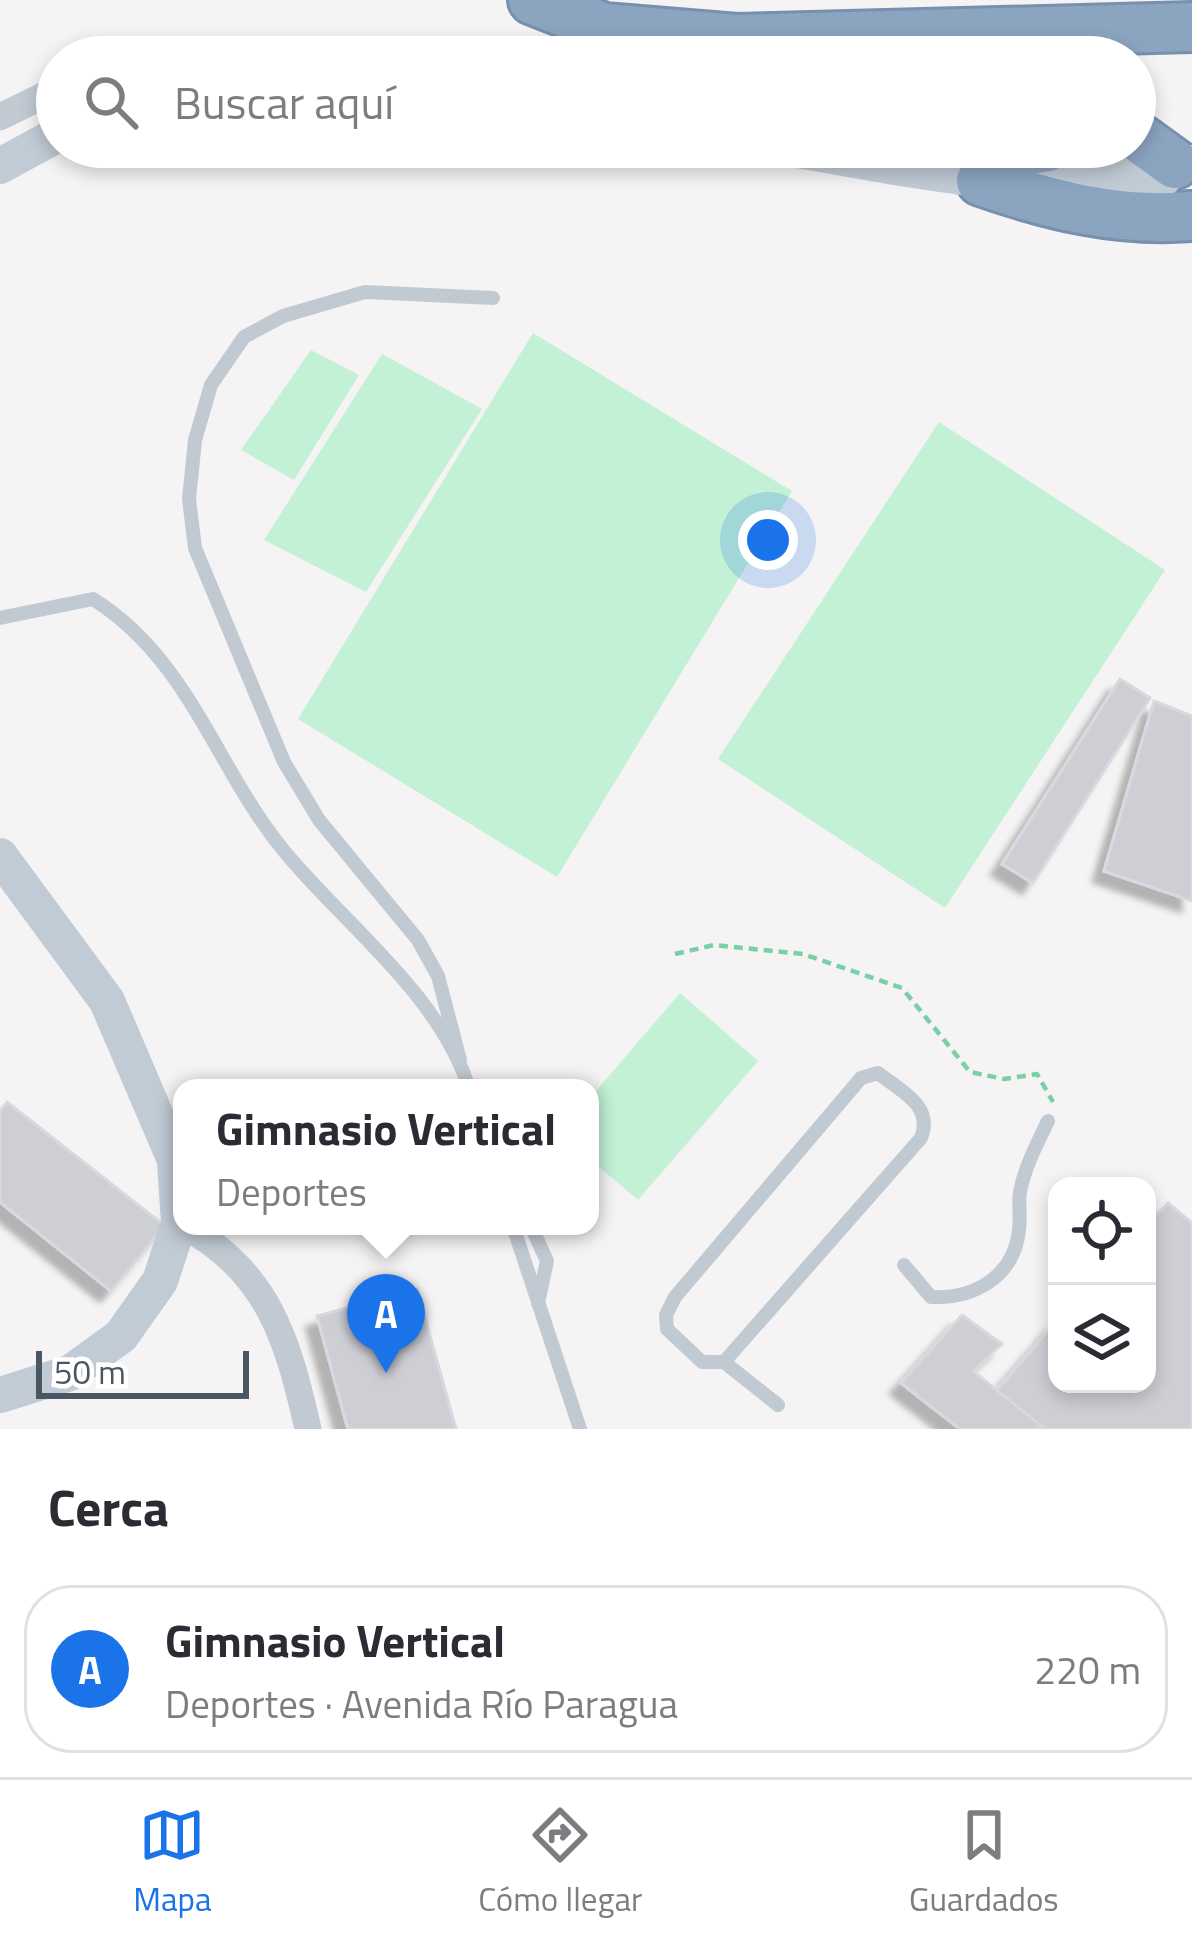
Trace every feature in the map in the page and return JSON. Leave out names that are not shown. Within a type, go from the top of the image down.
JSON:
[{"type":"highway","points":[[533,0],[604,28],[701,36]]},
{"type":"highway","points":[[949,36],[1192,28]]},
{"type":"highway","points":[[1156,43],[1192,28]]},
{"type":"highway","points":[[1156,147],[1184,164]]},
{"type":"highway","points":[[1020,168],[1052,205],[1115,215],[1192,215]]},
{"type":"main road","points":[[0,166],[36,146]]},
{"type":"main road","points":[[1052,168],[1121,186],[1162,181],[1184,164]]},
{"type":"main road","points":[[0,856],[107,1001],[173,1155]]},
{"type":"main road","points":[[0,1395],[70,1373],[121,1336],[160,1281],[178,1235]]},
{"type":"street","points":[[0,117],[36,99]]},
{"type":"street","points":[[201,1235],[253,1278],[278,1327],[308,1429]]},
{"type":"lane","points":[[466,1079],[438,976],[428,958],[319,820],[284,762],[195,548],[189,500],[195,440],[211,385],[244,337],[283,316],[365,292],[494,298]]},
{"type":"lane","points":[[0,618],[93,598],[128,621],[179,678],[281,848],[415,996],[460,1060]]},
{"type":"lane","points":[[724,1362],[921,1138],[927,1124],[922,1109],[878,1073],[861,1078],[675,1297],[666,1316],[667,1329],[702,1362],[724,1362],[778,1405]]},
{"type":"lane","points":[[904,1265],[931,1297],[958,1298],[998,1274],[1010,1262],[1019,1233],[1025,1169],[1054,1119]]},
{"type":"lane","points":[[517,1235],[580,1429]]},
{"type":"lane","points":[[535,1235],[547,1261],[538,1303]]},
{"type":"path","points":[[675,954],[714,945],[803,954],[902,988],[970,1072],[1004,1079],[1037,1074],[1054,1119]]},
{"type":"green space","points":[[533,333],[792,491],[557,877],[298,719]]},
{"type":"green space","points":[[311,350],[359,375],[294,480],[241,450]]},
{"type":"green space","points":[[382,354],[482,409],[366,592],[264,540]]},
{"type":"green space","points":[[939,422],[1165,570],[945,908],[718,759]]},
{"type":"green space","points":[[680,993],[758,1061],[638,1200],[599,1167],[599,1088]]},
{"type":"building","points":[[1120,679],[1150,698],[1033,883],[1002,864]]},
{"type":"building","points":[[1154,701],[1192,716],[1192,901],[1104,871]]},
{"type":"building","points":[[7,1102],[165,1226],[111,1291],[0,1202],[0,1111]]},
{"type":"building","points":[[1168,1203],[1192,1223],[1192,1429],[1028,1429],[990,1398],[1048,1331],[1048,1393],[1156,1393],[1156,1216]]},
{"type":"building","points":[[417,1289],[456,1429],[348,1429],[317,1316]]},
{"type":"building","points":[[962,1315],[1002,1344],[973,1371],[1045,1429],[960,1429],[901,1383]]},
{"type":"place","name":"Gimnasio Vertical","points":[[386,1373]]}]
